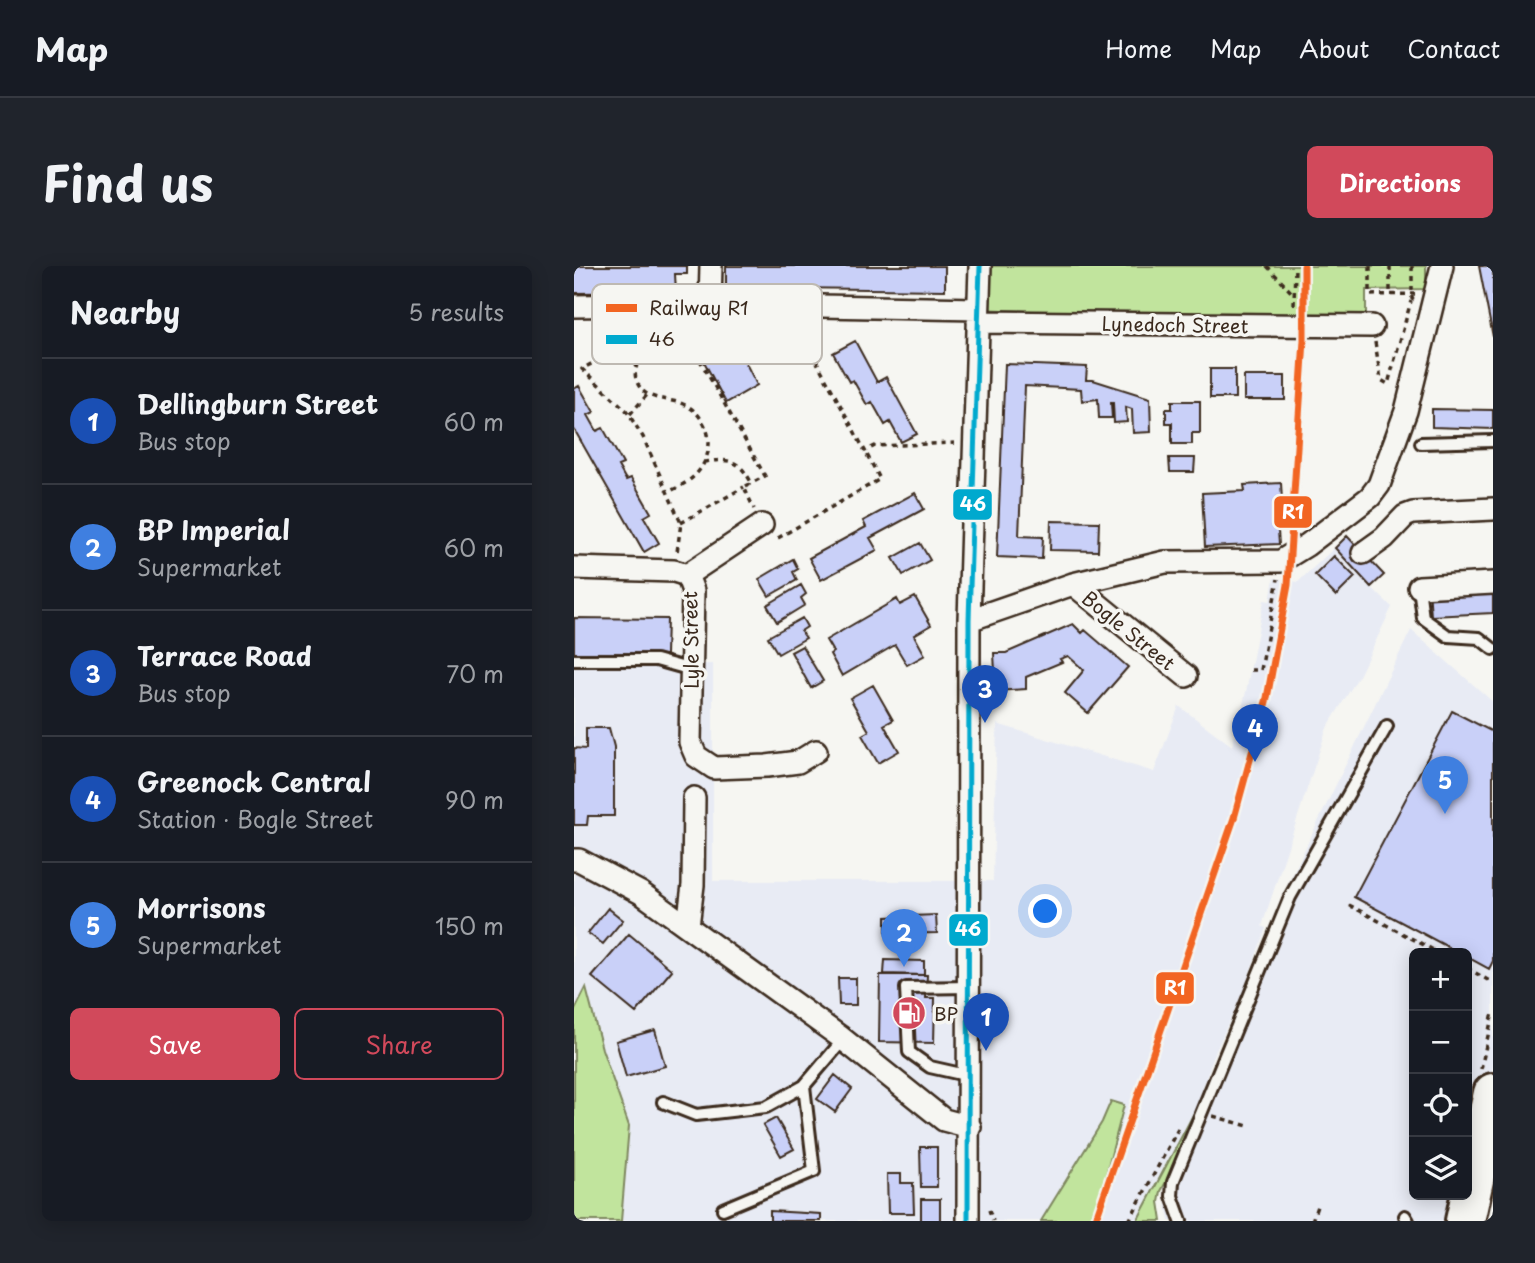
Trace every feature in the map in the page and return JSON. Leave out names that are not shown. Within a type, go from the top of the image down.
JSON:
[{"type":"highway","points":[[1465,1221],[1493,1093]]},
{"type":"street","points":[[711,266],[711,284]]},
{"type":"street","points":[[970,1217],[969,620],[980,266]]},
{"type":"street","points":[[969,620],[1073,583],[1165,562],[1280,570],[1307,545],[1370,497],[1379,485],[1406,411],[1442,266]]},
{"type":"street","name":"Lynedoch Street","points":[[574,306],[592,306]]},
{"type":"street","name":"Lynedoch Street","points":[[822,308],[978,316],[1373,326]]},
{"type":"street","points":[[1366,557],[1405,516],[1413,513],[1493,509]]},
{"type":"street","name":"Lyle Street","points":[[762,526],[680,573],[693,591],[691,742],[696,756],[714,768],[798,762],[816,751]]},
{"type":"street","points":[[574,568],[680,573]]},
{"type":"street","name":"Bogle Street","points":[[1073,583],[1186,676]]},
{"type":"street","points":[[1419,587],[1493,583]]},
{"type":"street","points":[[688,926],[693,885],[694,798]]},
{"type":"street","points":[[574,860],[579,860],[641,893],[843,1040],[944,1120],[970,1128]]},
{"type":"lane","points":[[1421,443],[1493,441]]},
{"type":"lane","points":[[1419,587],[1423,618],[1448,636],[1479,638],[1493,649]]},
{"type":"lane","points":[[574,660],[656,660],[692,670]]},
{"type":"lane","points":[[1181,1221],[1172,1196],[1173,1182],[1290,897],[1387,726]]},
{"type":"lane","points":[[970,987],[906,988],[909,1052],[930,1068],[970,1076]]},
{"type":"lane","points":[[663,1102],[696,1115],[766,1107],[804,1086],[843,1040]]},
{"type":"lane","points":[[723,1209],[814,1171],[804,1086]]},
{"type":"path","points":[[1267,266],[1294,296]]},
{"type":"path","points":[[1294,325],[1295,266]]},
{"type":"path","points":[[1370,266],[1370,295],[1414,297]]},
{"type":"path","points":[[1390,266],[1390,294]]},
{"type":"path","points":[[1373,326],[1381,380],[1388,384],[1414,297],[1412,266]]},
{"type":"path","points":[[592,363],[582,369],[629,415],[643,437],[681,523],[680,573]]},
{"type":"path","points":[[637,364],[637,383],[647,395],[654,399],[663,398],[684,403],[697,413],[708,435],[709,446],[697,476],[668,492]]},
{"type":"path","points":[[681,523],[765,475],[702,364]]},
{"type":"path","points":[[744,487],[770,542],[880,479],[818,364]]},
{"type":"path","points":[[629,415],[647,395]]},
{"type":"path","points":[[865,451],[875,446],[975,442]]},
{"type":"path","points":[[704,463],[729,460],[743,469],[751,483]]},
{"type":"path","points":[[1274,610],[1280,570]]},
{"type":"path","points":[[1251,670],[1261,670],[1280,570]]},
{"type":"path","points":[[1349,905],[1430,948]]},
{"type":"path","points":[[1472,971],[1493,983]]},
{"type":"path","points":[[1312,1221],[1317,1206]]},
{"type":"shaded area","points":[[1347,536],[1384,575],[1371,587],[1392,607],[1360,674],[1327,728],[1262,926],[1266,928],[1244,989],[1215,1053],[1193,1115],[1137,1221],[1094,1221],[1124,1105],[1111,1101],[1102,1122],[1041,1221],[574,1221],[574,663],[713,664],[713,881],[993,881],[997,724],[1154,772],[1179,706],[1232,746],[1246,692],[1264,600],[1270,601],[1274,578],[1298,582]]},
{"type":"shaded area","points":[[1411,630],[1493,702],[1493,1066],[1472,1158],[1472,948],[1409,948],[1409,1200],[1462,1200],[1457,1221],[1169,1221],[1164,1194],[1287,886]]},
{"type":"green space","points":[[980,266],[1426,266],[1426,289],[1366,290],[1366,326],[978,309]]},
{"type":"green space","points":[[586,988],[602,1049],[629,1126],[621,1221],[574,1221],[574,1012]]},
{"type":"green space","points":[[1111,1101],[1124,1105],[1094,1221],[1041,1221],[1102,1122]]},
{"type":"green space","points":[[1193,1115],[1195,1120],[1161,1191],[1159,1202],[1162,1221],[1137,1221]]},
{"type":"building","points":[[574,266],[687,266],[687,274],[675,274],[676,284],[592,284],[592,293],[574,293]]},
{"type":"building","points":[[726,266],[945,266],[945,290],[822,288],[822,284],[726,284]]},
{"type":"building","points":[[1479,266],[1493,266],[1493,337]]},
{"type":"building","points":[[855,341],[877,382],[886,377],[917,434],[901,442],[890,422],[885,425],[872,402],[867,405],[853,380],[849,382],[833,353]]},
{"type":"building","points":[[705,364],[746,364],[757,385],[726,403]]},
{"type":"building","points":[[1005,364],[1087,367],[1086,380],[1150,398],[1151,432],[1133,433],[1132,409],[1126,407],[1127,422],[1114,423],[1113,403],[1112,418],[1099,418],[1098,399],[1082,401],[1081,389],[1025,386],[1019,536],[1043,537],[1042,559],[997,557]]},
{"type":"building","points":[[1210,369],[1235,369],[1235,398],[1210,398]]},
{"type":"building","points":[[1244,376],[1285,376],[1285,400],[1244,400]]},
{"type":"building","points":[[579,386],[594,412],[588,415],[597,431],[603,428],[623,464],[618,466],[626,480],[631,478],[651,513],[644,517],[659,543],[644,552],[574,429],[574,389]]},
{"type":"building","points":[[1172,401],[1200,401],[1200,433],[1192,433],[1192,444],[1172,444],[1172,423],[1166,423],[1166,409],[1172,409]]},
{"type":"building","points":[[1432,409],[1493,410],[1493,429],[1432,427]]},
{"type":"building","points":[[1169,458],[1195,458],[1194,472],[1170,472]]},
{"type":"building","points":[[1281,483],[1283,518],[1277,518],[1279,544],[1205,547],[1202,493],[1245,491],[1244,485]]},
{"type":"building","points":[[915,493],[924,509],[870,538],[877,550],[821,580],[809,558],[866,527],[863,521]]},
{"type":"building","points":[[1051,521],[1099,522],[1098,551],[1050,550]]},
{"type":"building","points":[[1347,536],[1384,575],[1371,587],[1335,548]]},
{"type":"building","points":[[920,543],[930,560],[903,575],[893,558]]},
{"type":"building","points":[[1334,556],[1355,577],[1336,596],[1315,575]]},
{"type":"building","points":[[793,559],[798,569],[793,572],[797,580],[769,596],[759,579]]},
{"type":"building","points":[[801,585],[806,594],[801,598],[805,605],[777,622],[767,605]]},
{"type":"building","points":[[1493,586],[1493,613],[1431,616],[1429,589]]},
{"type":"building","points":[[915,597],[931,625],[914,635],[925,655],[907,665],[895,645],[842,676],[826,640],[897,599],[900,605]]},
{"type":"building","points":[[574,618],[667,619],[666,655],[574,654]]},
{"type":"building","points":[[802,618],[807,627],[801,631],[806,638],[778,654],[768,637]]},
{"type":"building","points":[[1073,624],[1082,633],[1085,630],[1128,667],[1088,713],[1065,693],[1084,670],[1068,656],[1060,659],[1062,662],[1026,677],[1026,689],[996,691],[994,653],[1006,653]]},
{"type":"building","points":[[802,646],[823,681],[811,688],[791,652]]},
{"type":"building","points":[[873,685],[893,720],[884,725],[899,751],[878,763],[862,735],[869,731],[850,698]]},
{"type":"building","points":[[1452,711],[1493,732],[1493,961],[1489,969],[1472,960],[1472,948],[1450,948],[1354,897]]},
{"type":"building","points":[[586,728],[609,728],[614,747],[614,816],[588,816],[587,825],[574,825],[574,748],[586,749]]},
{"type":"building","points":[[608,908],[623,920],[603,944],[588,933]]},
{"type":"building","points":[[936,915],[937,933],[886,934],[886,917]]},
{"type":"building","points":[[629,934],[672,970],[636,1013],[592,977]]},
{"type":"building","points":[[885,960],[924,961],[924,975],[884,974]]},
{"type":"building","points":[[880,975],[927,975],[926,998],[935,998],[934,1043],[879,1042]]},
{"type":"building","points":[[838,978],[856,978],[856,1005],[839,1005]]},
{"type":"building","points":[[655,1030],[665,1066],[626,1077],[616,1041]]},
{"type":"building","points":[[835,1075],[852,1089],[835,1112],[817,1099]]},
{"type":"building","points":[[776,1118],[794,1149],[781,1156],[763,1125]]},
{"type":"building","points":[[920,1147],[937,1147],[937,1187],[921,1187]]},
{"type":"building","points":[[887,1174],[901,1174],[901,1183],[913,1183],[914,1213],[888,1213]]},
{"type":"building","points":[[921,1199],[940,1199],[940,1221],[921,1221]]},
{"type":"building","points":[[770,1211],[821,1214],[821,1221],[770,1221]]},
{"type":"rail line","name":"R1","points":[[1095,1221],[1234,818],[1267,698],[1288,585],[1304,340],[1304,266]]},
{"type":"transit line","name":"46","points":[[968,1221],[969,620],[980,266]]},
{"type":"place","name":"Terrace Road","points":[[985,723]]},
{"type":"place","name":"Greenock Central","points":[[1255,762]]},
{"type":"place","name":"Morrisons","points":[[1445,814]]},
{"type":"place","name":"BP Imperial","points":[[904,967]]},
{"type":"place","name":"BP","points":[[909,1013]]},
{"type":"place","name":"Dellingburn Street","points":[[986,1051]]}]
